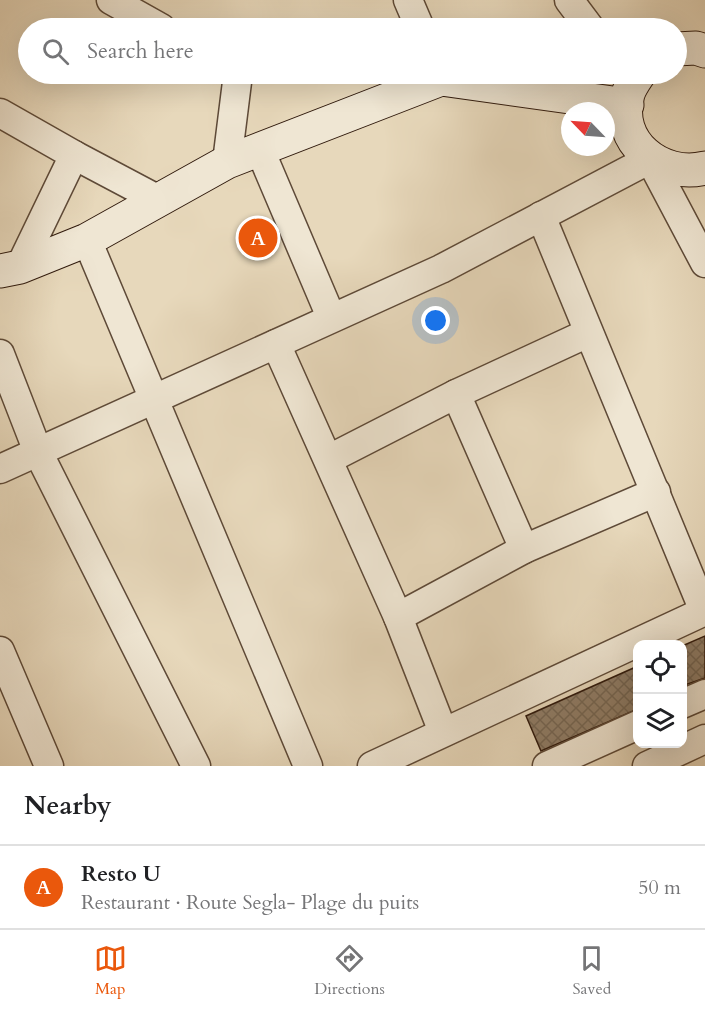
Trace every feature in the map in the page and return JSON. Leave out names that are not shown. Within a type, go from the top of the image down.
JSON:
[{"type":"street","points":[[408,0],[416,18]]},
{"type":"street","points":[[569,0],[582,18]]},
{"type":"street","points":[[121,2],[145,18]]},
{"type":"street","points":[[227,162],[237,84]]},
{"type":"street","points":[[10,269],[87,240],[227,162],[421,84]]},
{"type":"street","points":[[609,84],[630,85],[629,130],[640,149],[650,159],[705,262]]},
{"type":"street","points":[[0,113],[74,156],[159,200]]},
{"type":"street","points":[[260,150],[331,317]]},
{"type":"street","points":[[10,269],[74,156]]},
{"type":"street","points":[[650,159],[669,169],[691,171],[705,168]]},
{"type":"street","points":[[0,469],[441,269],[650,159]]},
{"type":"street","points":[[372,766],[705,611],[541,216]]},
{"type":"street","points":[[87,240],[308,766]]},
{"type":"street","points":[[328,459],[456,393],[588,333]]},
{"type":"street","points":[[276,344],[398,617],[443,732]]},
{"type":"street","points":[[0,354],[38,452],[196,766]]},
{"type":"street","points":[[456,393],[524,549]]},
{"type":"street","points":[[398,617],[524,549],[656,492]]},
{"type":"street","points":[[0,651],[49,766]]},
{"type":"street","points":[[687,703],[705,694]]},
{"type":"street","points":[[547,766],[633,727]]},
{"type":"street","points":[[647,766],[705,739]]},
{"type":"building","points":[[705,636],[705,678],[687,684],[687,644]]},
{"type":"building","points":[[633,668],[633,711],[541,751],[526,716]]},
{"type":"place","name":"Resto U","points":[[258,238]]}]
